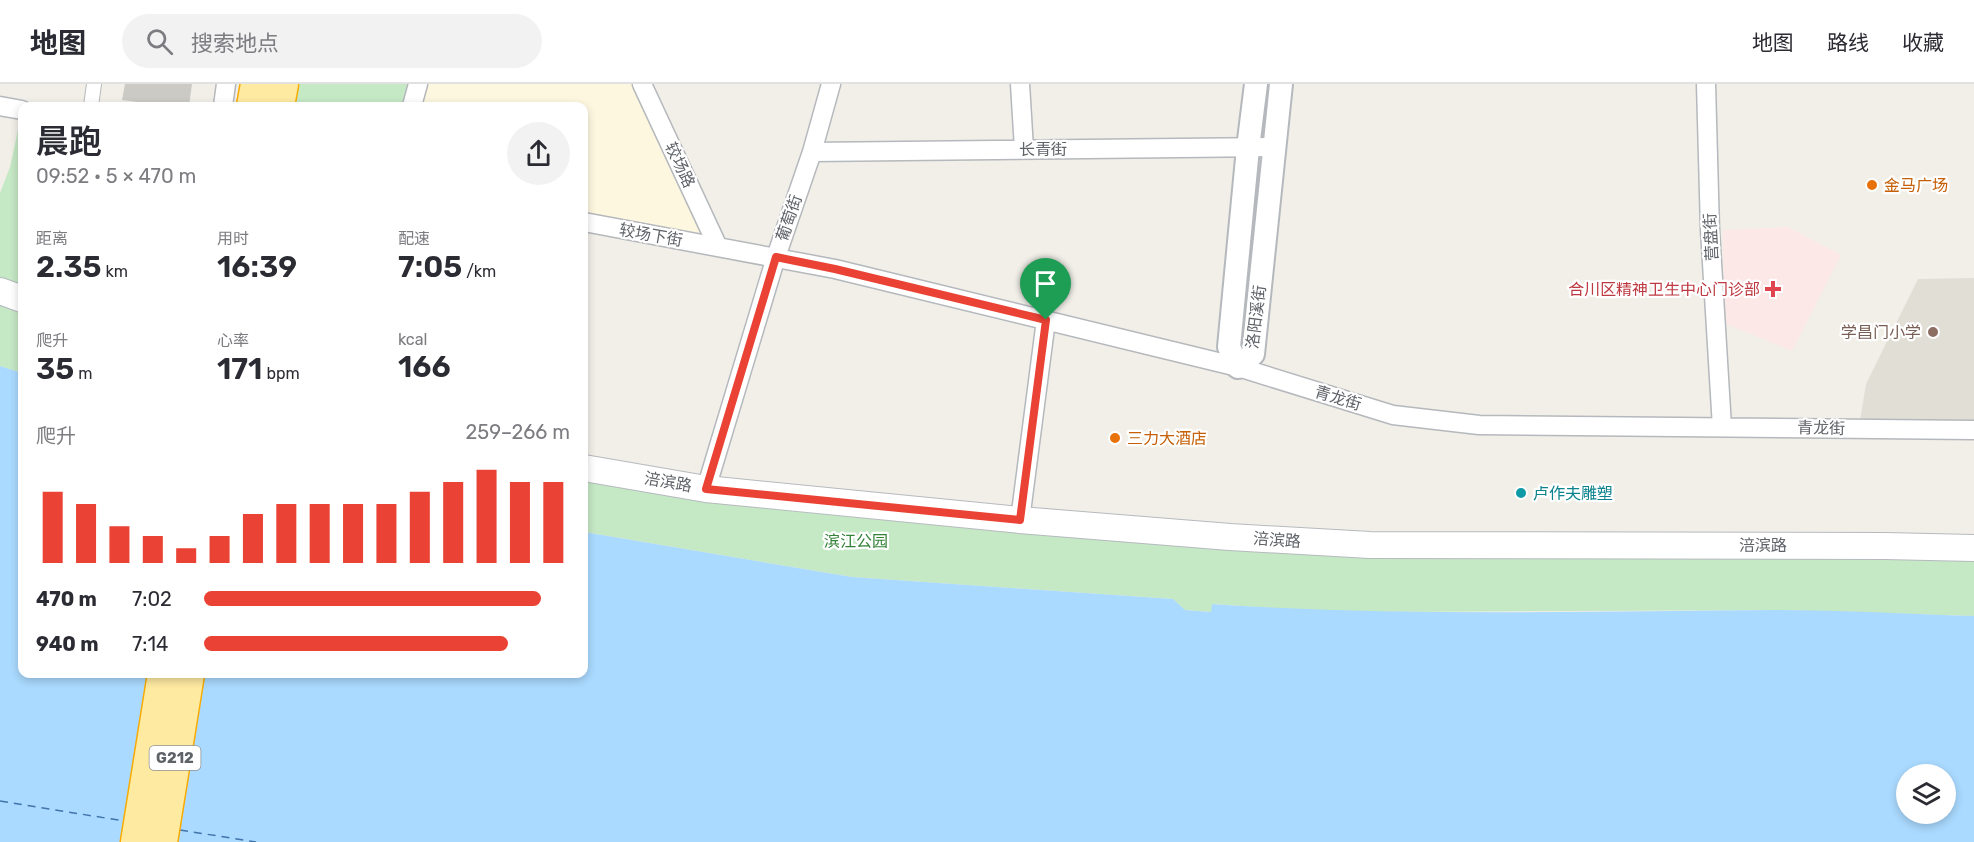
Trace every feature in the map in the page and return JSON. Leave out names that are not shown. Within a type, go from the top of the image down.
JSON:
[{"type":"highway","points":[[253,102],[256,84]]},
{"type":"highway","points":[[280,102],[283,84]]},
{"type":"highway","name":"G212","points":[[136,842],[161,678]]},
{"type":"highway","name":"G212","points":[[162,842],[188,678]]},
{"type":"main road","points":[[0,291],[18,298]]},
{"type":"main road","name":"涪滨路","points":[[588,469],[706,489],[1221,537],[1370,545],[1974,548]]},
{"type":"street","points":[[92,102],[94,84]]},
{"type":"street","points":[[224,102],[226,84]]},
{"type":"street","points":[[413,102],[418,84]]},
{"type":"street","name":"较场路","points":[[642,84],[718,247]]},
{"type":"street","name":"葡萄街","points":[[706,489],[776,257],[812,152],[831,84]]},
{"type":"street","points":[[1020,84],[1024,149]]},
{"type":"street","name":"洛阳溪街","points":[[1256,84],[1229,347],[1238,367],[1253,354],[1281,84]]},
{"type":"street","name":"营盘街","points":[[1706,84],[1710,230],[1722,427]]},
{"type":"street","points":[[0,106],[18,110]]},
{"type":"street","name":"长青街","points":[[812,152],[1274,147]]},
{"type":"street","name":"较场下街","points":[[588,223],[718,247]]},
{"type":"street","name":"青龙街","points":[[718,247],[835,269],[1238,367],[1393,415],[1479,425],[1974,430]]},
{"type":"street","points":[[1020,520],[1046,320]]},
{"type":"shaded area","points":[[418,84],[641,84],[718,247],[588,223],[588,102],[413,102]]},
{"type":"shaded area","name":"合川区精神卫生中心门诊部","points":[[1788,227],[1841,255],[1792,351],[1724,323],[1723,230]]},
{"type":"shaded area","name":"学昌门小学","points":[[1974,278],[1974,423],[1860,421],[1866,384],[1918,279]]},
{"type":"green space","points":[[284,84],[418,84],[413,102],[281,102]]},
{"type":"green space","points":[[18,130],[18,372],[0,366],[0,193],[10,167]]},
{"type":"green space","name":"滨江公园","points":[[588,468],[1230,537],[1974,548],[1974,616],[1778,610],[1375,612],[1212,604],[1212,612],[1185,610],[1173,599],[852,577],[588,533]]},
{"type":"water","points":[[0,366],[18,372],[18,678],[588,678],[588,533],[852,577],[1173,599],[1185,610],[1211,612],[1212,604],[1352,611],[1800,610],[1974,616],[1974,842],[0,842]]},
{"type":"building","points":[[125,84],[192,84],[190,102],[122,100]]},
{"type":"ferry route","points":[[0,801],[124,821]]},
{"type":"ferry route","points":[[180,830],[256,842]]},
{"type":"place","name":"金马广场","points":[[1872,185]]},
{"type":"place","name":"合川区精神卫生中心门诊部","points":[[1773,289]]},
{"type":"place","name":"学昌门小学","points":[[1933,332]]},
{"type":"place","name":"三力大酒店","points":[[1115,438]]},
{"type":"place","name":"卢作夫雕塑","points":[[1521,493]]},
{"type":"route","points":[[776,257],[1046,320],[1020,520],[706,489],[776,257]]}]
